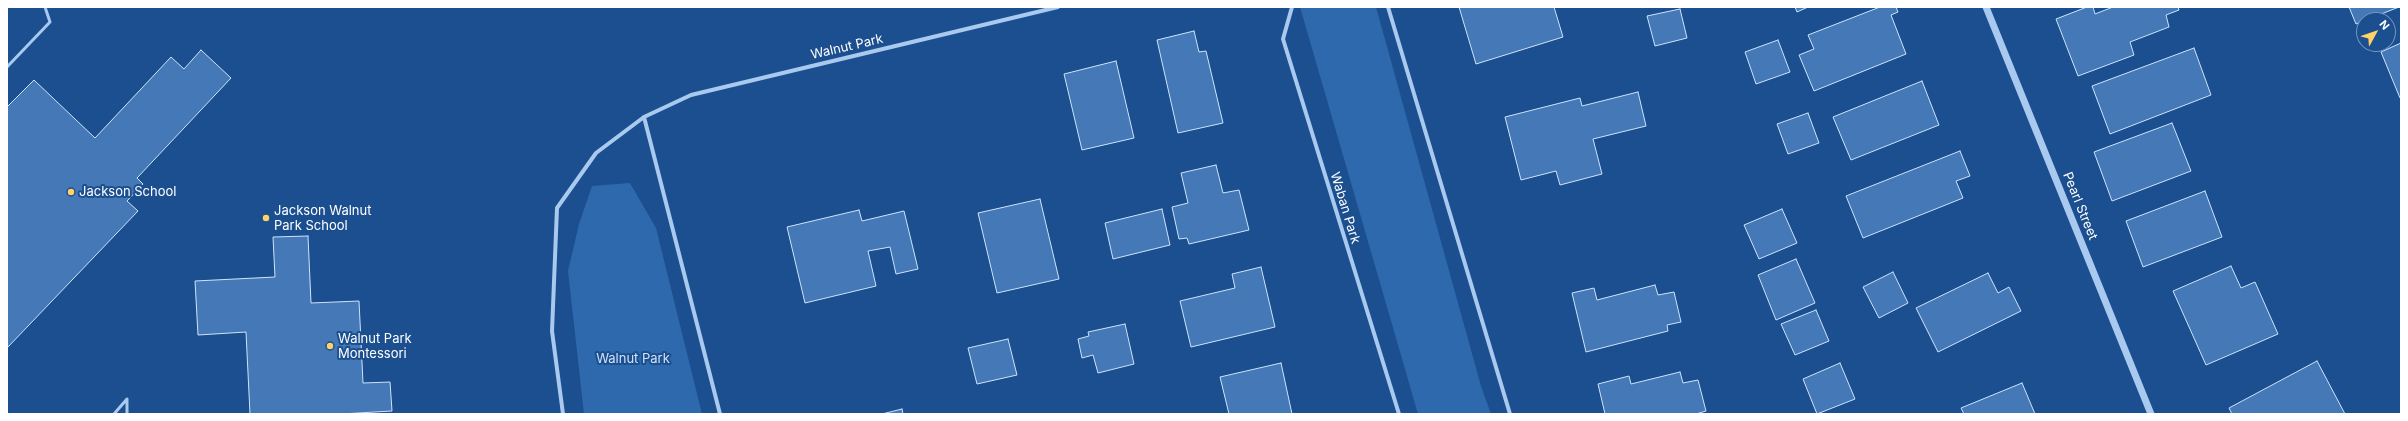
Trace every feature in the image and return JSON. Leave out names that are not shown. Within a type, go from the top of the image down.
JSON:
[{"type":"street","name":"Walnut Park","points":[[563,414],[552,331],[557,208],[596,153],[644,117],[691,95],[1058,7]]},
{"type":"street","name":"Waban Park","points":[[1292,7],[1283,39],[1399,414]]},
{"type":"street","points":[[1388,7],[1510,414]]},
{"type":"street","name":"Pearl Street","points":[[1986,7],[2151,414]]},
{"type":"street","points":[[644,117],[720,414]]},
{"type":"lane","points":[[7,67],[50,22],[45,7]]},
{"type":"lane","points":[[114,414],[127,399],[127,414]]},
{"type":"green space","points":[[1300,7],[1376,7],[1481,386],[1491,414],[1418,414]]},
{"type":"green space","name":"Walnut Park","points":[[630,183],[656,228],[702,414],[584,414],[568,271],[579,224],[592,186]]},
{"type":"building","points":[[1459,7],[1554,7],[1563,37],[1476,64]]},
{"type":"building","points":[[1795,7],[1808,7],[1797,12]]},
{"type":"building","points":[[1880,7],[1896,7],[1898,12],[1891,15],[1906,54],[1814,91],[1799,55],[1814,49],[1808,35]]},
{"type":"building","points":[[2087,7],[2093,7],[2095,14],[2113,7],[2178,7],[2179,10],[2166,15],[2169,27],[2130,42],[2134,55],[2078,76],[2056,19]]},
{"type":"building","points":[[2349,7],[2399,7],[2386,12],[2356,12],[2356,24]]},
{"type":"building","points":[[1680,9],[1687,38],[1655,46],[1647,16]]},
{"type":"building","points":[[1194,31],[1199,52],[1206,51],[1223,123],[1178,133],[1157,40]]},
{"type":"building","points":[[1778,40],[1790,72],[1756,84],[1745,52]]},
{"type":"building","points":[[2401,43],[2401,98],[2381,52],[2396,52],[2396,45]]},
{"type":"building","points":[[2194,48],[2211,95],[2110,134],[2092,86]]},
{"type":"building","name":"Jackson School","points":[[201,50],[231,78],[137,178],[143,184],[127,201],[138,211],[7,348],[7,107],[34,80],[95,138],[171,57],[184,69]]},
{"type":"building","points":[[1116,61],[1134,138],[1082,150],[1064,74]]},
{"type":"building","points":[[1922,81],[1939,125],[1851,160],[1833,117]]},
{"type":"building","points":[[1638,92],[1646,126],[1593,139],[1602,174],[1560,185],[1556,171],[1521,180],[1505,117],[1580,98],[1582,106]]},
{"type":"building","points":[[1808,113],[1819,143],[1788,154],[1777,124]]},
{"type":"building","points":[[2172,123],[2191,171],[2112,201],[2094,152]]},
{"type":"building","points":[[1960,151],[1970,176],[1956,181],[1963,198],[1863,238],[1846,196]]},
{"type":"building","points":[[1216,165],[1223,193],[1239,190],[1249,230],[1189,244],[1187,238],[1179,239],[1172,207],[1188,203],[1181,173]]},
{"type":"building","points":[[2205,191],[2222,237],[2143,267],[2126,221]]},
{"type":"building","points":[[1040,199],[1059,279],[997,293],[978,213]]},
{"type":"building","points":[[1162,209],[1170,245],[1113,259],[1105,223]]},
{"type":"building","points":[[1782,209],[1797,243],[1759,259],[1744,225]]},
{"type":"building","points":[[859,210],[862,221],[904,211],[918,269],[896,274],[890,247],[868,251],[876,286],[805,303],[787,227]]},
{"type":"building","points":[[308,236],[311,303],[359,301],[363,383],[390,382],[392,411],[341,414],[250,414],[246,332],[198,335],[195,281],[275,277],[273,237]]},
{"type":"building","points":[[1796,259],[1815,303],[1776,320],[1758,275]]},
{"type":"building","points":[[2231,266],[2241,288],[2255,282],[2278,334],[2206,365],[2173,291]]},
{"type":"building","points":[[1261,267],[1275,327],[1191,347],[1180,301],[1235,288],[1232,274]]},
{"type":"building","points":[[1893,272],[1908,303],[1879,318],[1863,287]]},
{"type":"building","points":[[1988,273],[1998,293],[2009,287],[2021,311],[1938,352],[1916,308]]},
{"type":"building","points":[[1655,285],[1658,295],[1674,292],[1681,322],[1667,325],[1668,331],[1586,352],[1572,293],[1594,288],[1597,300]]},
{"type":"building","points":[[1816,310],[1829,341],[1795,355],[1781,324]]},
{"type":"building","points":[[1125,324],[1134,364],[1098,373],[1093,355],[1082,358],[1078,339],[1089,336],[1088,332]]},
{"type":"building","points":[[1008,339],[1017,375],[977,384],[968,348]]},
{"type":"building","points":[[2317,361],[2345,414],[2232,414],[2229,408]]},
{"type":"building","points":[[1281,363],[1292,414],[1229,414],[1220,377]]},
{"type":"building","points":[[1840,363],[1855,399],[1817,414],[1803,379]]},
{"type":"building","points":[[1680,372],[1683,383],[1698,380],[1706,411],[1696,414],[1605,414],[1598,384],[1629,376],[1631,384]]},
{"type":"building","points":[[2022,383],[2035,414],[1964,414],[1961,408]]},
{"type":"building","points":[[902,409],[903,414],[882,414]]},
{"type":"place","name":"Jackson School","points":[[71,192]]},
{"type":"place","name":"Jackson Walnut Park School","points":[[266,218]]},
{"type":"place","name":"Walnut Park Montessori","points":[[330,346]]}]
